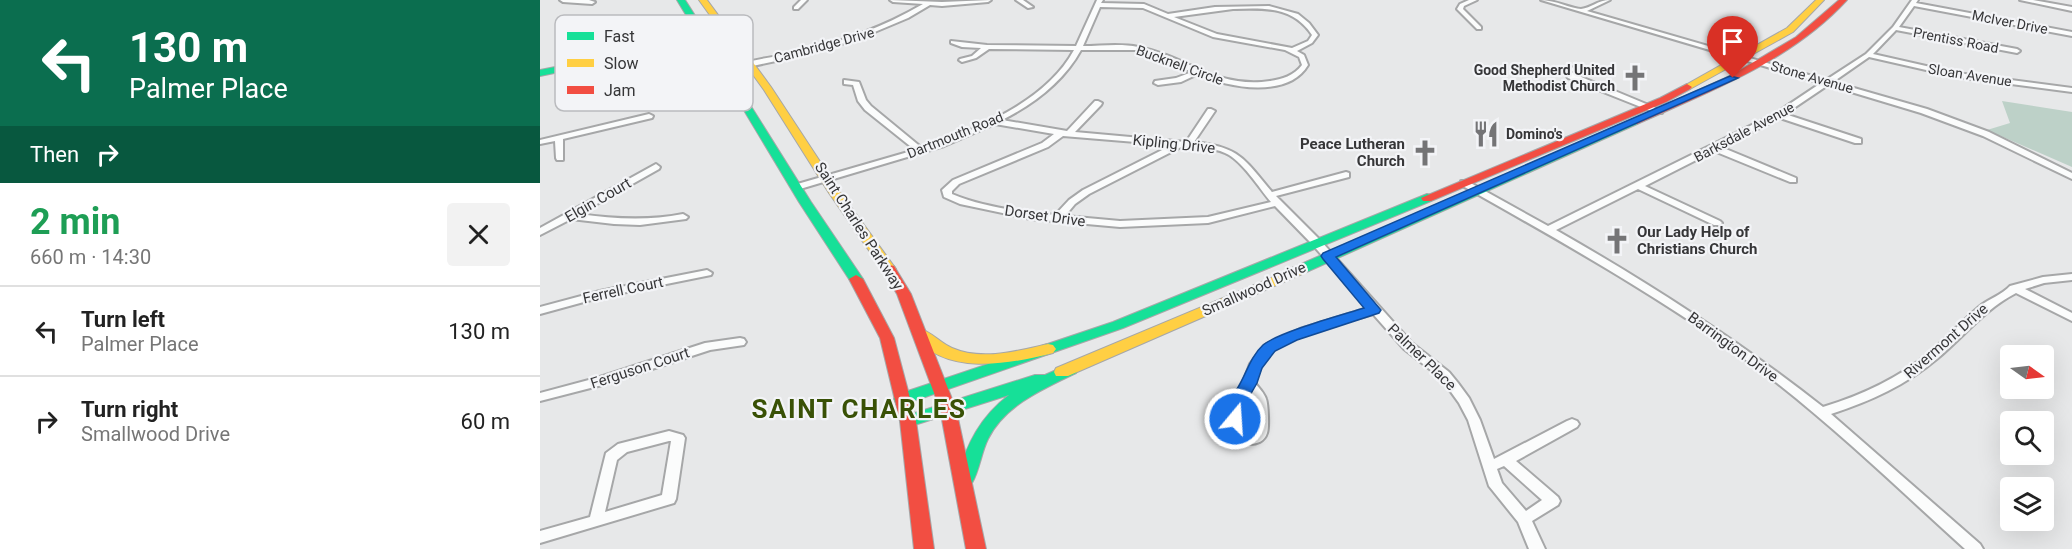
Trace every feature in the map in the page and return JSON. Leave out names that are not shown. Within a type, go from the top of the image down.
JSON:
[{"type":"main road","name":"Saint Charles Parkway","points":[[681,0],[691,15]]},
{"type":"main road","name":"Saint Charles Parkway","points":[[703,0],[713,15]]},
{"type":"main road","name":"Smallwood Drive","points":[[908,422],[1070,369],[1203,313],[1477,190],[1652,109],[1790,30],[1820,0]]},
{"type":"main road","name":"Smallwood Drive","points":[[902,399],[1118,325],[1316,242],[1733,78],[1762,63],[1799,39],[1843,0]]},
{"type":"main road","name":"Saint Charles Parkway","points":[[753,68],[835,193],[891,271],[904,294],[938,388],[948,409],[976,549]]},
{"type":"main road","name":"Saint Charles Parkway","points":[[750,111],[872,305],[887,338],[908,422],[924,549]]},
{"type":"main road","points":[[919,333],[943,350],[976,359],[1008,358],[1048,349]]},
{"type":"main road","points":[[964,490],[969,456],[974,442],[996,413],[1017,395],[1070,369]]},
{"type":"street","points":[[563,0],[592,2]]},
{"type":"street","points":[[795,8],[804,0]]},
{"type":"street","points":[[893,0],[929,3],[988,0]]},
{"type":"street","points":[[1019,0],[1030,7]]},
{"type":"street","points":[[1474,0],[1461,5],[1460,9],[1479,28]]},
{"type":"street","name":"Stone Avenue","points":[[1544,0],[1887,99],[1965,126],[2028,153],[2072,176]]},
{"type":"street","points":[[1581,11],[1606,0]]},
{"type":"street","points":[[2023,0],[2072,9]]},
{"type":"street","points":[[1099,2],[1144,6],[1215,36],[1294,50],[1310,42],[1315,35],[1303,20],[1287,11],[1250,8],[1168,16]]},
{"type":"street","name":"Dartmouth Road","points":[[797,187],[920,150],[994,121],[1034,98],[1054,82],[1069,64],[1099,2]]},
{"type":"street","name":"Barksdale Avenue","points":[[1549,230],[1779,115],[1868,55],[1895,28],[1914,2]]},
{"type":"street","name":"McIver Drive","points":[[1914,2],[2072,34]]},
{"type":"street","name":"Cambridge Drive","points":[[753,63],[828,47],[870,34],[904,19],[929,3]]},
{"type":"street","name":"Prentiss Road","points":[[1895,28],[2018,51]]},
{"type":"street","name":"Bucknell Circle","points":[[953,42],[987,47],[1117,46],[1143,49],[1197,72],[1233,84],[1269,84],[1288,79],[1304,69],[1305,59],[1294,50]]},
{"type":"street","points":[[962,60],[974,57],[987,47]]},
{"type":"street","name":"Sloan Avenue","points":[[1868,55],[1957,75],[2072,90]]},
{"type":"street","points":[[1572,68],[1568,72],[1571,76],[1652,109]]},
{"type":"street","points":[[1158,83],[1178,80],[1197,72]]},
{"type":"street","points":[[847,82],[856,84],[862,101],[868,108],[920,150]]},
{"type":"street","points":[[1065,133],[1098,103]]},
{"type":"street","points":[[1057,219],[1072,202],[1086,192],[1186,143],[1211,111]]},
{"type":"street","points":[[1779,115],[1857,141]]},
{"type":"street","points":[[540,142],[649,116]]},
{"type":"street","name":"Kipling Drive","points":[[994,121],[1065,133],[1216,147],[1234,155],[1316,242]]},
{"type":"street","name":"Dorset Drive","points":[[1065,133],[1045,145],[956,182],[946,192],[951,198],[963,202],[1057,219],[1129,224],[1196,221],[1277,203]]},
{"type":"street","points":[[559,137],[560,158]]},
{"type":"street","points":[[1715,148],[1793,180]]},
{"type":"street","name":"Elgin Court","points":[[540,232],[656,167]]},
{"type":"street","points":[[1270,195],[1346,175]]},
{"type":"street","name":"Barrington Drive","points":[[1464,183],[1549,230],[1677,308],[1743,353],[1821,412],[1975,549]]},
{"type":"street","points":[[1638,186],[1717,223]]},
{"type":"street","points":[[571,216],[629,224],[652,223],[683,217]]},
{"type":"street","name":"Palmer Place","points":[[1316,242],[1374,310],[1408,346],[1445,375],[1465,401],[1474,420],[1496,486],[1524,519],[1537,549]]},
{"type":"street","name":"Ferrell Court","points":[[540,311],[600,294],[707,273]]},
{"type":"street","name":"Rivermont Drive","points":[[1821,412],[1877,394],[1893,384],[1916,369],[1993,300],[2014,288],[2049,279],[2072,277]]},
{"type":"street","points":[[2014,288],[2072,317]]},
{"type":"street","points":[[1249,383],[1255,367],[1269,348],[1292,337],[1374,310]]},
{"type":"street","name":"Ferguson Court","points":[[540,397],[602,381],[709,346],[740,342]]},
{"type":"street","points":[[1490,466],[1506,460],[1572,424]]},
{"type":"street","points":[[540,537],[596,521],[669,499],[678,438],[669,436],[623,448],[611,457],[596,521]]},
{"type":"street","points":[[1506,460],[1553,501],[1524,519]]},
{"type":"green space","points":[[2002,101],[2072,112],[2072,167],[1987,130],[2010,123]]},
{"type":"traffic: fast","points":[[681,0],[690,15]]},
{"type":"traffic: fast","points":[[540,73],[555,70]]},
{"type":"traffic: fast","points":[[749,111],[856,279]]},
{"type":"traffic: fast","points":[[1297,271],[1633,122]]},
{"type":"traffic: fast","points":[[902,399],[1118,325],[1427,198]]},
{"type":"traffic: fast","points":[[966,478],[980,437],[1002,409],[1032,388],[1070,369]]},
{"type":"traffic: fast","points":[[908,421],[1041,379]]},
{"type":"traffic: slow","points":[[703,0],[714,15]]},
{"type":"traffic: slow","points":[[1687,87],[1790,30],[1820,0]]},
{"type":"traffic: slow","points":[[753,68],[835,193],[889,269]]},
{"type":"traffic: slow","points":[[1062,372],[1297,271]]},
{"type":"traffic: slow","points":[[920,334],[943,350],[969,358],[995,359],[1048,349]]},
{"type":"traffic: jam","points":[[1633,122],[1733,78],[1799,39],[1843,0]]},
{"type":"traffic: jam","points":[[1427,198],[1663,100],[1687,87]]},
{"type":"traffic: jam","points":[[889,269],[904,294],[948,409],[976,549]]},
{"type":"traffic: jam","points":[[856,279],[887,338],[908,421],[924,549]]},
{"type":"place","name":"Good Shepherd United Methodist Church","points":[[1635,78]]},
{"type":"place","name":"Domino's","points":[[1486,134]]},
{"type":"place","name":"Peace Lutheran Church","points":[[1425,153]]},
{"type":"place","name":"Our Lady Help of Christians Church","points":[[1617,241]]},
{"type":"district","name":"SAINT CHARLES","points":[[859,409]]},
{"type":"route","points":[[1235,419],[1237,404],[1255,367],[1269,348],[1292,337],[1374,310],[1328,256],[1733,78]]}]
